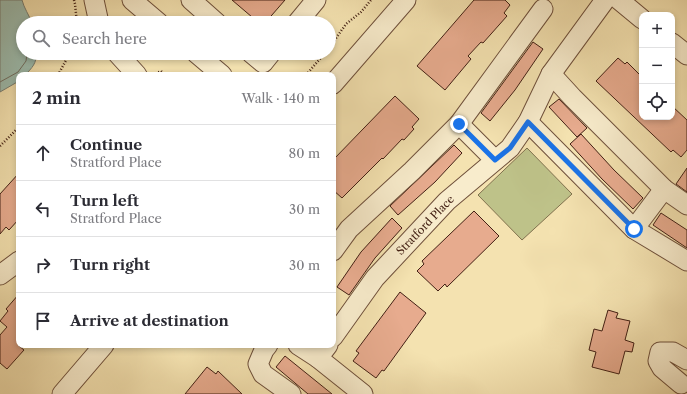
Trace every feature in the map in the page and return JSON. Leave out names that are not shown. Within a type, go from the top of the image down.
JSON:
[{"type":"street","points":[[94,0],[97,16]]},
{"type":"street","points":[[132,0],[151,16]]},
{"type":"street","points":[[191,0],[209,16]]},
{"type":"street","points":[[303,16],[316,0]]},
{"type":"street","points":[[336,81],[406,0]]},
{"type":"street","name":"Stratford Place","points":[[336,333],[374,278],[447,201],[510,148],[528,122],[551,74],[605,0]]},
{"type":"street","points":[[619,0],[639,17]]},
{"type":"street","points":[[336,247],[348,229],[412,171],[459,124],[543,9]]},
{"type":"street","points":[[675,45],[687,55]]},
{"type":"street","points":[[124,60],[135,72]]},
{"type":"street","points":[[204,60],[218,72]]},
{"type":"street","points":[[551,74],[664,189],[687,205]]},
{"type":"street","points":[[528,122],[634,229],[687,261]]},
{"type":"street","points":[[459,124],[495,160]]},
{"type":"street","points":[[634,229],[664,189]]},
{"type":"street","points":[[0,275],[16,263]]},
{"type":"street","points":[[62,394],[101,348]]},
{"type":"street","points":[[266,348],[258,364],[263,374],[290,394]]},
{"type":"street","points":[[309,348],[323,352],[362,394]]},
{"type":"path","points":[[74,0],[76,4],[77,16]]},
{"type":"path","points":[[336,38],[346,24],[361,12],[371,0]]},
{"type":"path","points":[[60,72],[66,60]]},
{"type":"path","points":[[309,72],[319,60]]},
{"type":"path","points":[[0,146],[16,130]]},
{"type":"green space","points":[[527,148],[572,194],[522,240],[478,195]]},
{"type":"water","points":[[0,0],[22,0],[29,16],[16,16],[16,60],[36,60],[35,63],[28,72],[16,72],[16,83],[0,92]]},
{"type":"building","points":[[232,0],[285,0],[271,16],[251,16]]},
{"type":"building","points":[[474,0],[505,0],[510,5],[504,13],[507,16],[483,43],[481,42],[468,56],[471,59],[445,90],[417,66]]},
{"type":"building","points":[[533,42],[543,49],[515,90],[490,121],[481,113]]},
{"type":"building","points":[[618,58],[625,64],[627,62],[639,74],[639,120],[675,120],[675,109],[687,120],[687,150],[681,157],[673,150],[671,152],[596,81]]},
{"type":"building","points":[[395,96],[419,119],[412,127],[414,129],[404,140],[402,139],[342,198],[336,193],[336,157]]},
{"type":"building","points":[[559,99],[587,128],[577,137],[549,107]]},
{"type":"building","points":[[581,134],[614,170],[643,198],[633,209],[602,179],[570,144]]},
{"type":"building","points":[[454,145],[462,153],[435,182],[398,215],[390,206]]},
{"type":"building","points":[[687,168],[687,192],[676,184]]},
{"type":"building","points":[[16,176],[16,222],[9,230],[6,227],[0,234],[0,194]]},
{"type":"building","points":[[474,211],[499,236],[447,287],[445,284],[438,291],[417,271],[424,264],[422,261]]},
{"type":"building","points":[[661,213],[687,230],[687,248],[653,225]]},
{"type":"building","points":[[392,218],[402,228],[375,258],[349,295],[337,287],[361,252]]},
{"type":"building","points":[[400,292],[426,313],[384,371],[382,370],[376,378],[353,361],[359,353],[356,351]]},
{"type":"building","points":[[16,297],[16,348],[22,348],[24,350],[7,369],[0,363],[0,335],[7,327],[0,321],[8,311],[6,309]]},
{"type":"building","points":[[608,310],[618,313],[616,318],[630,321],[625,340],[634,343],[632,352],[625,351],[619,374],[592,367],[596,352],[589,350],[594,329],[602,331]]},
{"type":"building","points":[[285,356],[332,394],[308,394],[276,367]]},
{"type":"building","points":[[207,367],[216,374],[218,371],[242,394],[185,394]]},
{"type":"route","points":[[459,124],[495,160],[510,148],[528,122],[634,229]]}]
